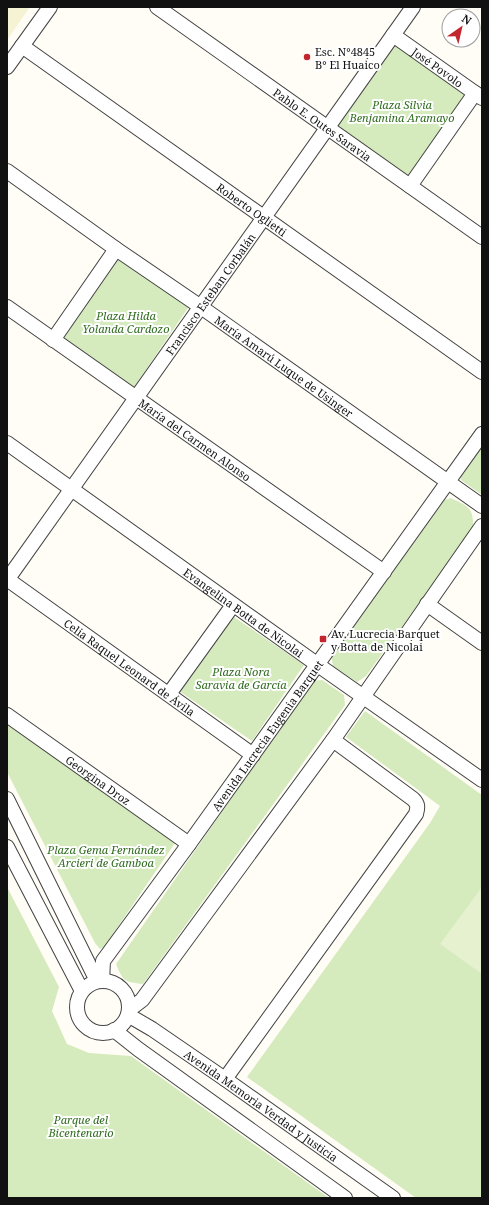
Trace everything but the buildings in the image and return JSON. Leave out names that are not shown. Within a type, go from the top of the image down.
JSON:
[{"type":"street","points":[[7,67],[50,7]]},
{"type":"street","name":"Francisco Esteban Corbalán","points":[[7,580],[413,7]]},
{"type":"street","name":"Pablo E. Outes Saravia","points":[[163,8],[328,128],[482,237]]},
{"type":"street","name":"José Povolo","points":[[393,35],[478,96]]},
{"type":"street","name":"Roberto Oglietti","points":[[22,46],[482,372]]},
{"type":"street","points":[[410,186],[478,96]]},
{"type":"street","name":"María Amarú Luque de Usinger","points":[[7,171],[482,506]]},
{"type":"street","points":[[53,340],[116,249]]},
{"type":"street","name":"María del Carmen Alonso","points":[[7,307],[384,572]]},
{"type":"street","name":"Avenida Lucrecia Eugenia Barquet","points":[[99,981],[103,961],[318,665],[482,434]]},
{"type":"street","name":"Evangelina Botta de Nicolai","points":[[7,443],[233,605],[482,780]]},
{"type":"street","points":[[128,1013],[142,1000],[333,740],[482,526]]},
{"type":"street","name":"Celia Raquel Leonard de Ávila","points":[[7,580],[253,755]]},
{"type":"street","points":[[427,604],[482,643]]},
{"type":"street","points":[[168,694],[233,605]]},
{"type":"street","name":"Georgina Droz","points":[[7,716],[189,844]]},
{"type":"street","points":[[225,1078],[416,814],[418,807],[417,803],[413,799],[333,740]]},
{"type":"street","points":[[7,799],[99,981]]},
{"type":"street","points":[[7,847],[82,991]]},
{"type":"street","points":[[99,981],[113,983],[122,989],[128,999],[128,1013],[125,1022],[114,1030],[106,1033],[97,1032],[89,1029],[82,1023],[78,1016],[78,998],[82,991],[91,983],[99,981]]},
{"type":"street","name":"Avenida Memoria Verdad y Justicia","points":[[128,1013],[225,1078],[393,1198]]},
{"type":"street","points":[[114,1030],[138,1050],[345,1198]]},
{"type":"shaded area","points":[[7,7],[30,7],[7,40]]},
{"type":"green space","name":"Plaza Silvia Benjamina Aramayo","points":[[393,35],[475,93],[410,186],[328,128]]},
{"type":"green space","name":"Plaza Hilda Yolanda Cardozo","points":[[119,256],[190,305],[134,387],[63,338]]},
{"type":"green space","points":[[482,442],[482,495],[461,480],[460,473]]},
{"type":"green space","points":[[451,498],[465,505],[471,511],[473,528],[366,676],[357,682],[333,666],[331,654],[438,502]]},
{"type":"green space","name":"Plaza Nora Saravia de García","points":[[231,615],[304,665],[252,741],[179,691]]},
{"type":"green space","points":[[322,680],[344,695],[345,705],[143,984],[125,980],[120,974],[116,964],[313,681]]},
{"type":"green space","points":[[365,711],[482,795],[482,1198],[416,1198],[247,1077],[430,823],[440,806],[346,737]]},
{"type":"green space","name":"Plaza Gema Fernández Arcieri de Gamboa","points":[[7,721],[175,843],[104,947],[100,949],[95,943],[7,772]]},
{"type":"green space","name":"Parque del Bicentenario","points":[[7,887],[59,987],[52,1011],[67,1044],[89,1053],[131,1056],[329,1198],[7,1198]]},
{"type":"green space","points":[[482,887],[482,974],[440,944]]},
{"type":"place","name":"Esc. N°4845 B° El Huaico","points":[[307,57]]},
{"type":"place","name":"Av. Lucrecia Barquet y Botta de Nicolai","points":[[323,639]]}]
